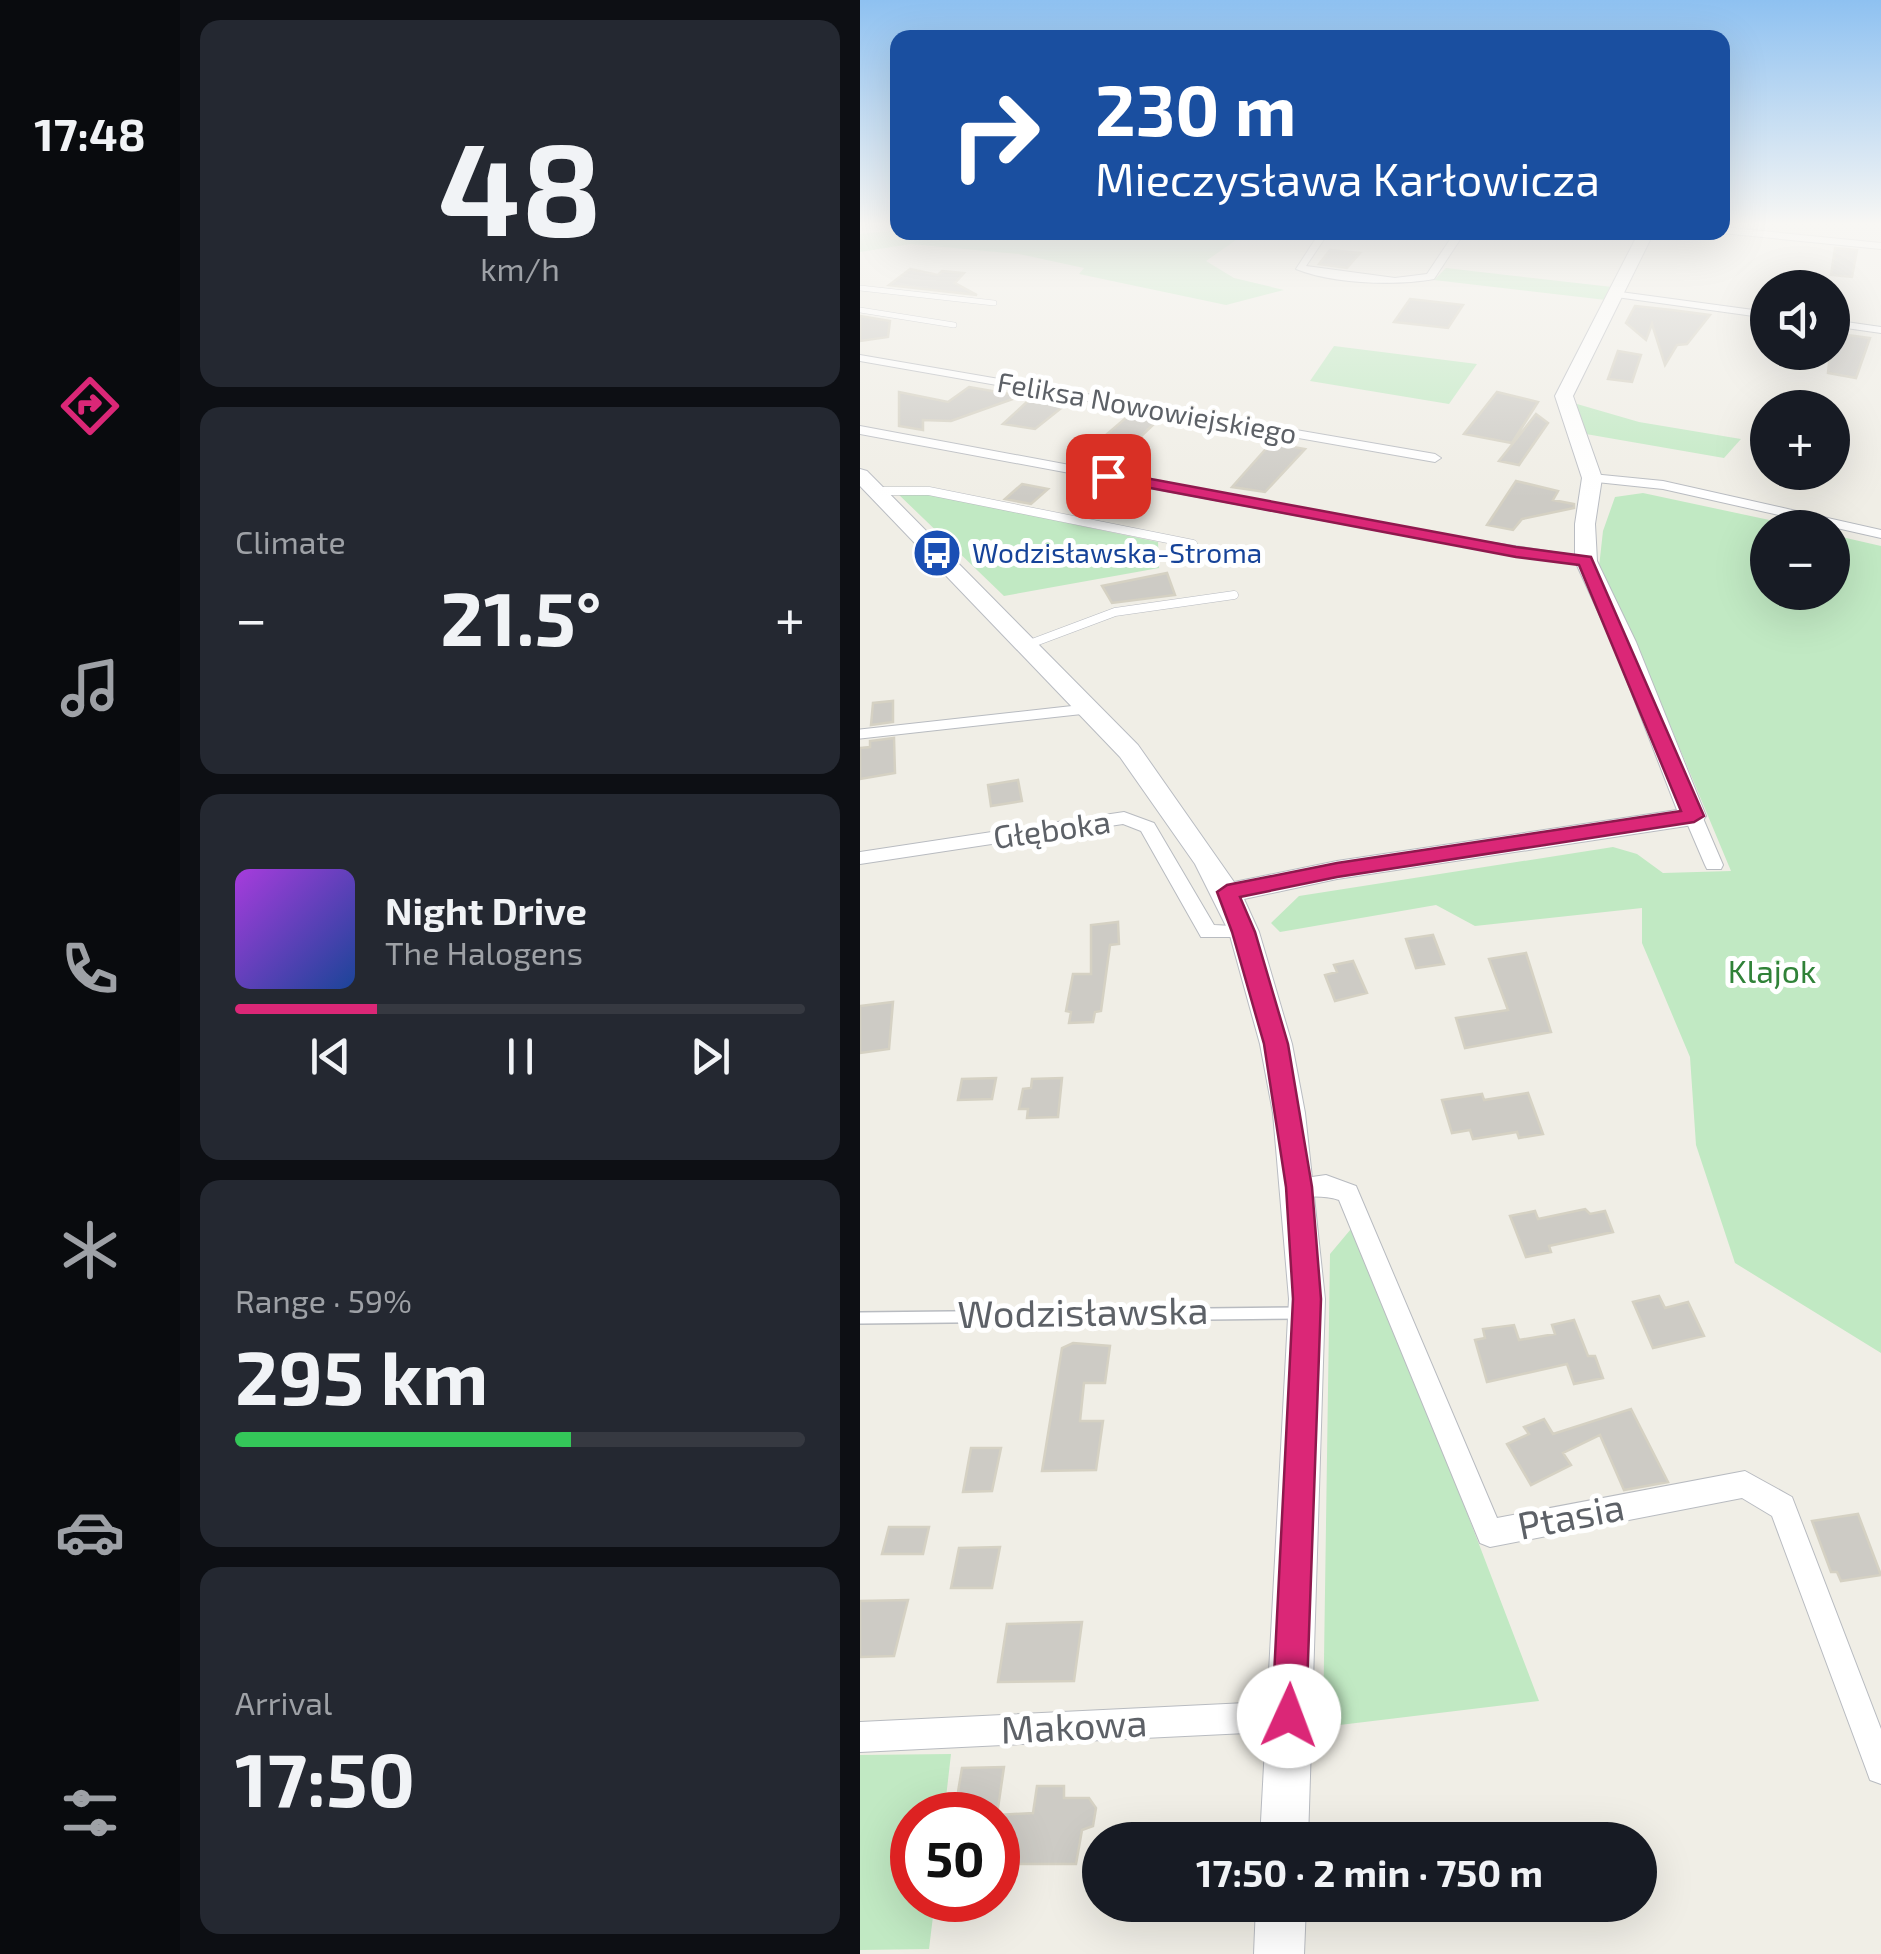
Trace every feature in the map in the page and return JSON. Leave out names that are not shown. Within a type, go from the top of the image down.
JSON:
[{"type":"street","points":[[1606,316],[1564,396],[1592,478],[1584,524],[1586,561],[1714,865]]},
{"type":"street","points":[[1850,326],[1881,330]]},
{"type":"street","name":"Feliksa Nowowiejskiego","points":[[860,358],[1434,458]]},
{"type":"street","points":[[860,430],[1498,549],[1586,561]]},
{"type":"street","points":[[1592,478],[1663,485],[1881,534]]},
{"type":"street","points":[[868,483],[1129,751],[1227,892],[1244,932],[1276,1044],[1299,1187],[1306,1313],[1285,1822]]},
{"type":"street","points":[[1227,892],[1337,870],[1694,816]]},
{"type":"street","name":"Głęboka","points":[[860,858],[1124,818],[1148,827],[1208,932],[1244,932]]},
{"type":"street","name":"Ptasia","points":[[1299,1187],[1326,1185],[1348,1193],[1490,1533],[1745,1484],[1782,1507],[1881,1769]]},
{"type":"street","name":"Makowa","points":[[860,1737],[1289,1716]]},
{"type":"street","points":[[1279,1954],[1280,1922]]},
{"type":"lane","points":[[899,316],[954,325]]},
{"type":"lane","points":[[868,483],[929,491],[1193,544]]},
{"type":"lane","points":[[1026,646],[1115,612],[1234,595]]},
{"type":"lane","points":[[860,734],[1087,708]]},
{"type":"lane","name":"Wodzisławska","points":[[860,1318],[1306,1313]]},
{"type":"green space","points":[[1334,346],[1477,364],[1449,404],[1310,381]]},
{"type":"green space","points":[[1577,404],[1639,422],[1741,439],[1724,458],[1580,433]]},
{"type":"green space","points":[[896,492],[925,493],[1158,542],[1159,568],[1004,596]]},
{"type":"green space","name":"Klajok","points":[[1643,493],[1750,516],[1750,610],[1850,610],[1850,539],[1881,546],[1881,1353],[1735,1263],[1696,1145],[1690,1057],[1642,943],[1642,908],[1475,926],[1436,905],[1280,932],[1271,923],[1299,896],[1613,847],[1637,854],[1663,873],[1731,871],[1632,634],[1599,567],[1603,531],[1615,497]]},
{"type":"green space","points":[[1356,1223],[1539,1701],[1323,1727],[1330,1254]]},
{"type":"green space","points":[[951,1754],[947,1792],[890,1792],[890,1922],[932,1922],[929,1949],[860,1950],[860,1755]]},
{"type":"building","points":[[860,316],[890,321],[888,337],[860,341]]},
{"type":"building","points":[[1398,316],[1456,316],[1448,328],[1394,322]]},
{"type":"building","points":[[1630,316],[1709,316],[1687,344],[1677,345],[1665,365],[1652,324],[1646,340],[1626,323]]},
{"type":"building","points":[[1850,335],[1870,338],[1856,378],[1828,373],[1850,370]]},
{"type":"building","points":[[1618,351],[1641,355],[1632,382],[1608,379]]},
{"type":"building","points":[[969,387],[1021,396],[951,421],[923,420],[923,430],[899,426],[899,392],[948,402]]},
{"type":"building","points":[[1497,392],[1538,402],[1512,443],[1464,434]]},
{"type":"building","points":[[1030,399],[1065,405],[1035,429],[1003,424]]},
{"type":"building","points":[[1536,414],[1548,423],[1519,465],[1499,461]]},
{"type":"building","points":[[1128,416],[1157,421],[1114,462],[1084,454]]},
{"type":"building","points":[[1271,443],[1305,449],[1265,492],[1232,487]]},
{"type":"building","points":[[1516,481],[1558,491],[1553,500],[1574,504],[1574,508],[1522,519],[1513,530],[1487,525]]},
{"type":"building","points":[[1022,484],[1048,489],[1031,504],[1005,499]]},
{"type":"building","points":[[1167,573],[1175,595],[1112,603],[1102,586]]},
{"type":"building","points":[[893,701],[893,722],[871,725],[873,703]]},
{"type":"building","points":[[894,738],[895,773],[860,779],[860,748],[870,747],[870,741]]},
{"type":"building","points":[[1018,780],[1022,801],[991,806],[988,785]]},
{"type":"building","points":[[1118,922],[1119,944],[1110,945],[1101,1011],[1095,1012],[1093,1022],[1069,1023],[1071,1012],[1066,1011],[1073,974],[1091,974],[1091,925]]},
{"type":"building","points":[[1433,935],[1444,964],[1416,968],[1406,939]]},
{"type":"building","points":[[1526,953],[1551,1032],[1465,1048],[1456,1018],[1508,1010],[1489,959]]},
{"type":"building","points":[[1353,961],[1367,993],[1335,1001],[1325,975],[1337,972],[1334,965]]},
{"type":"building","points":[[893,1002],[889,1049],[860,1053],[860,1006]]},
{"type":"building","points":[[996,1078],[992,1099],[958,1100],[962,1079]]},
{"type":"building","points":[[1062,1078],[1058,1117],[1027,1118],[1028,1109],[1019,1109],[1023,1089],[1031,1088],[1032,1079]]},
{"type":"building","points":[[1528,1093],[1543,1134],[1519,1138],[1517,1132],[1473,1139],[1470,1130],[1452,1133],[1442,1100],[1482,1094],[1484,1100]]},
{"type":"building","points":[[1585,1209],[1590,1214],[1605,1211],[1613,1232],[1549,1246],[1551,1252],[1526,1257],[1510,1216],[1535,1211],[1538,1219]]},
{"type":"building","points":[[1659,1296],[1665,1308],[1688,1302],[1704,1336],[1653,1348],[1633,1302]]},
{"type":"building","points":[[1574,1320],[1588,1356],[1595,1356],[1603,1378],[1574,1384],[1567,1364],[1487,1382],[1475,1340],[1485,1338],[1483,1329],[1514,1325],[1519,1340],[1555,1334],[1552,1325]]},
{"type":"building","points":[[1073,1343],[1110,1346],[1105,1383],[1084,1383],[1080,1421],[1103,1421],[1096,1470],[1042,1471],[1062,1348]]},
{"type":"building","points":[[1631,1409],[1668,1482],[1624,1490],[1600,1435],[1563,1453],[1571,1465],[1531,1485],[1507,1444],[1529,1434],[1524,1427],[1544,1419],[1553,1434]]},
{"type":"building","points":[[971,1448],[1001,1448],[992,1491],[963,1492]]},
{"type":"building","points":[[1858,1514],[1881,1575],[1841,1581],[1837,1572],[1831,1572],[1812,1521]]},
{"type":"building","points":[[889,1527],[929,1527],[923,1554],[882,1554]]},
{"type":"building","points":[[1000,1547],[992,1588],[951,1588],[959,1548]]},
{"type":"building","points":[[908,1600],[894,1656],[860,1657],[860,1601]]},
{"type":"building","points":[[1082,1622],[1074,1681],[998,1682],[1007,1624]]},
{"type":"building","points":[[1004,1767],[1000,1792],[958,1792],[962,1768]]},
{"type":"building","points":[[1037,1786],[1064,1786],[1064,1798],[1089,1798],[1096,1808],[1094,1822],[1082,1822],[1076,1864],[1020,1864],[1020,1814],[1033,1813]]},
{"type":"place","name":"Wodzisławska-Stroma","points":[[937,553]]},
{"type":"route","points":[[1108,476],[1544,557],[1586,561],[1624,642],[1694,816],[1337,870],[1227,892],[1244,932],[1276,1044],[1290,1112],[1299,1187],[1307,1299],[1289,1716]]}]
